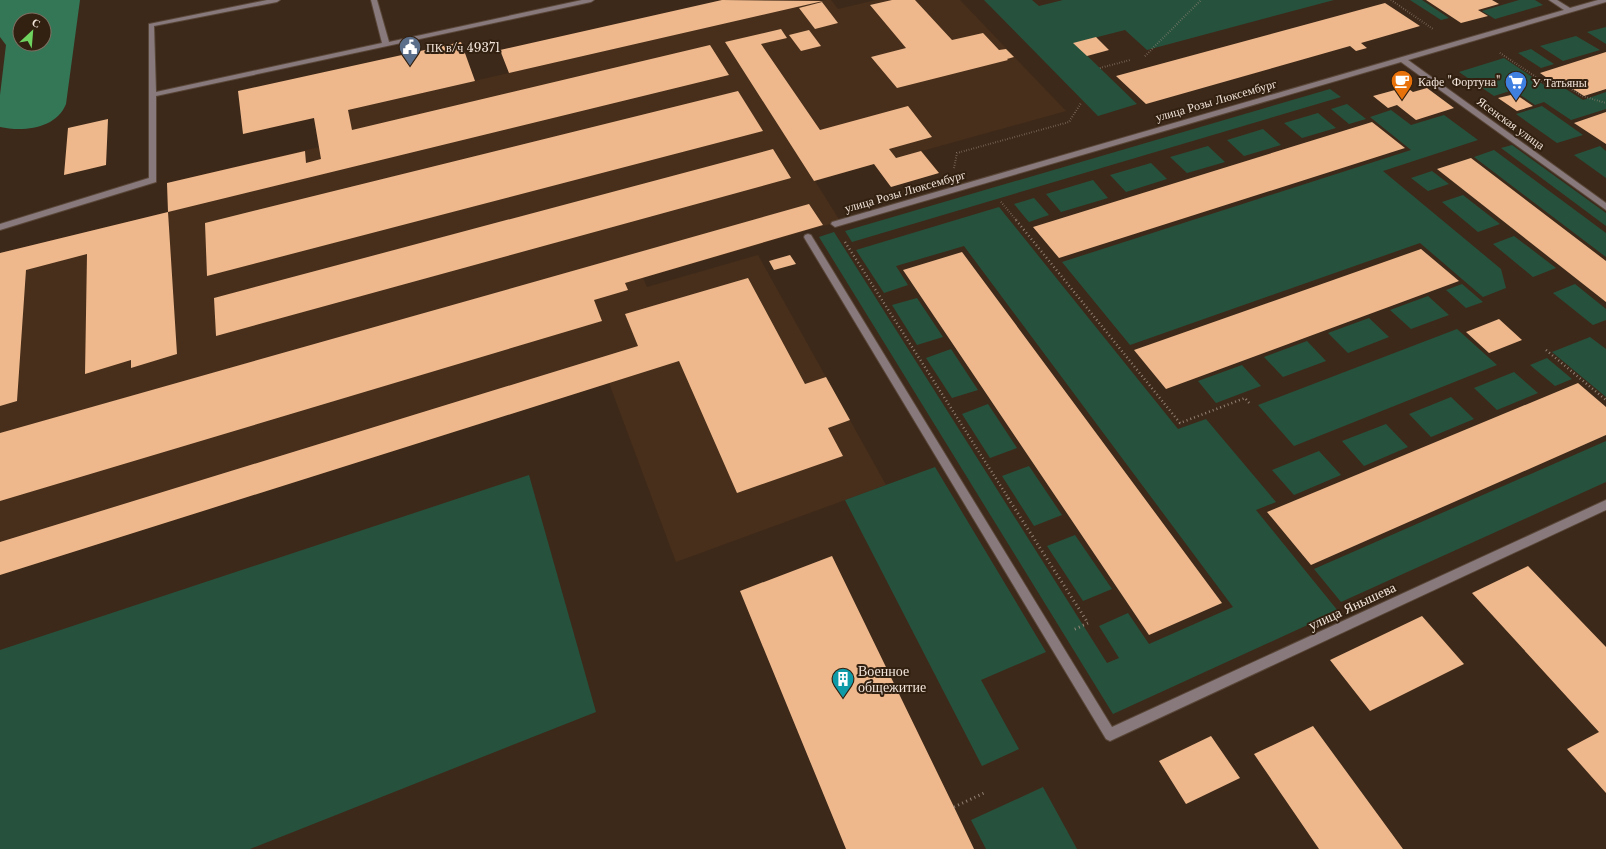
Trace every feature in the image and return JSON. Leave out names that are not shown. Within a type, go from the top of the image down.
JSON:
[{"type":"street","points":[[0,227],[153,180],[151,25],[277,0]]},
{"type":"street","points":[[374,0],[386,44]]},
{"type":"street","points":[[152,95],[591,0]]},
{"type":"street","points":[[1552,0],[1569,10]]},
{"type":"street","name":"улица Розы Люксембург","points":[[835,224],[1605,0]]},
{"type":"street","name":"Ясенская улица","points":[[1402,59],[1606,207]]},
{"type":"street","points":[[808,237],[1052,639]]},
{"type":"street","name":"улица Янышева","points":[[1052,639],[1110,734],[1606,505]]},
{"type":"path","points":[[1145,56],[1201,0]]},
{"type":"path","points":[[1391,0],[1455,44]]},
{"type":"path","points":[[1500,53],[1548,85],[1559,81],[1582,96],[1606,103]]},
{"type":"path","points":[[1100,68],[1130,60]]},
{"type":"path","points":[[957,153],[1069,122],[1081,103]]},
{"type":"path","points":[[1000,202],[1180,423],[1245,398],[1250,404]]},
{"type":"path","points":[[835,224],[852,254],[1088,624],[1052,639]]},
{"type":"path","points":[[1546,350],[1606,400]]},
{"type":"path","points":[[954,807],[984,793]]},
{"type":"shaded area","points":[[831,0],[838,9],[876,0],[960,0],[1066,111],[922,151],[939,173],[891,187],[874,164],[815,181],[840,221],[643,278],[647,287],[758,255],[886,485],[676,562],[609,383],[0,575],[0,253],[168,212],[167,183],[319,147],[314,118]]},
{"type":"green space","points":[[0,0],[80,0],[66,104],[55,119],[47,124],[28,129],[0,127],[0,95],[6,45],[0,37]]},
{"type":"green space","points":[[984,0],[1032,0],[1039,6],[1063,0],[1334,0],[1147,50],[1125,30],[1074,43],[1137,104],[1098,116]]},
{"type":"green space","points":[[1410,0],[1422,0],[1449,18],[1441,20]]},
{"type":"green space","points":[[1519,0],[1535,0],[1543,5],[1495,19],[1482,11]]},
{"type":"green space","points":[[1606,27],[1606,44],[1587,32]]},
{"type":"green space","points":[[1576,36],[1600,50],[1563,61],[1540,46]]},
{"type":"green space","points":[[1531,49],[1554,64],[1541,68],[1518,53]]},
{"type":"green space","points":[[1504,58],[1547,87],[1558,84],[1583,100],[1606,92],[1606,109],[1571,120],[1544,102],[1535,105],[1513,90],[1494,96],[1459,72]]},
{"type":"green space","points":[[1330,89],[1341,97],[852,242],[845,231]]},
{"type":"green space","points":[[1347,104],[1366,119],[1349,124],[1331,109]]},
{"type":"green space","points":[[1542,106],[1583,135],[1557,143],[1516,114]]},
{"type":"green space","points":[[1391,110],[1411,125],[1444,115],[1478,140],[1383,171],[1501,269],[1506,288],[1483,297],[1420,243],[1130,345],[1062,262],[1411,150],[1370,117]]},
{"type":"green space","points":[[1318,113],[1336,128],[1302,138],[1284,123]]},
{"type":"green space","points":[[1263,129],[1281,145],[1244,156],[1227,140]]},
{"type":"green space","points":[[1512,145],[1606,213],[1606,226],[1501,148]]},
{"type":"green space","points":[[1208,146],[1225,162],[1187,173],[1170,157]]},
{"type":"green space","points":[[1600,146],[1606,151],[1606,178],[1574,155]]},
{"type":"green space","points":[[1494,150],[1606,233],[1606,257],[1474,157]]},
{"type":"green space","points":[[1151,163],[1167,179],[1126,192],[1110,175]]},
{"type":"green space","points":[[1432,171],[1449,184],[1428,191],[1411,178]]},
{"type":"green space","points":[[1093,180],[1108,198],[1061,212],[1046,194]]},
{"type":"green space","points":[[1463,195],[1500,224],[1478,232],[1442,202]]},
{"type":"green space","points":[[1034,198],[1049,215],[1029,222],[1014,204]]},
{"type":"green space","points":[[999,207],[1178,429],[1206,419],[1276,502],[1256,510],[1338,611],[1113,714],[819,237],[834,232],[1107,663],[1119,658],[1099,626],[1128,613],[1149,644],[1233,607],[964,246],[896,266],[908,285],[884,293],[856,250]]},
{"type":"green space","points":[[1514,236],[1556,268],[1533,277],[1493,244]]},
{"type":"green space","points":[[1462,284],[1483,302],[1466,308],[1446,290]]},
{"type":"green space","points":[[1575,284],[1606,309],[1606,320],[1593,325],[1553,293]]},
{"type":"green space","points":[[1428,296],[1449,315],[1411,329],[1390,310]]},
{"type":"green space","points":[[917,298],[943,337],[917,345],[892,305]]},
{"type":"green space","points":[[1369,318],[1389,337],[1348,353],[1328,333]]},
{"type":"green space","points":[[1457,329],[1497,365],[1294,446],[1258,405]]},
{"type":"green space","points":[[1590,337],[1606,349],[1606,397],[1552,352]]},
{"type":"green space","points":[[1307,341],[1326,361],[1283,377],[1264,357]]},
{"type":"green space","points":[[951,349],[978,390],[952,398],[926,358]]},
{"type":"green space","points":[[1547,358],[1572,379],[1555,386],[1530,365]]},
{"type":"green space","points":[[1242,365],[1261,386],[1216,403],[1198,381]]},
{"type":"green space","points":[[1514,372],[1538,393],[1497,410],[1474,388]]},
{"type":"green space","points":[[1451,397],[1474,419],[1431,437],[1409,414]]},
{"type":"green space","points":[[988,404],[1017,448],[990,458],[962,414]]},
{"type":"green space","points":[[1386,424],[1408,447],[1364,466],[1342,441]]},
{"type":"green space","points":[[1606,441],[1606,482],[1341,602],[1314,569]]},
{"type":"green space","points":[[1319,451],[1341,475],[1294,495],[1272,470]]},
{"type":"green space","points":[[1029,466],[1062,515],[1034,526],[1002,476]]},
{"type":"green space","points":[[935,467],[1046,652],[981,680],[1019,749],[982,766],[845,500]]},
{"type":"green space","points":[[529,475],[596,712],[250,849],[0,849],[0,650]]},
{"type":"green space","points":[[1075,535],[1112,589],[1083,601],[1047,546]]},
{"type":"green space","points":[[1043,787],[1077,849],[986,849],[971,820]]},
{"type":"building","points":[[722,0],[823,1],[509,73],[500,50]]},
{"type":"building","points":[[892,0],[915,0],[952,40],[983,33],[999,50],[1006,49],[1014,57],[1007,59],[1008,60],[897,88],[871,57],[906,48],[870,5]]},
{"type":"building","points":[[1426,0],[1492,0],[1499,4],[1478,10],[1488,16],[1461,23]]},
{"type":"building","points":[[822,2],[838,23],[815,29],[799,8]]},
{"type":"building","points":[[1385,3],[1420,26],[1361,43],[1367,48],[1356,51],[1350,46],[1146,104],[1116,76]]},
{"type":"building","points":[[781,29],[787,38],[761,44],[820,130],[908,106],[932,137],[889,149],[896,158],[921,151],[939,173],[891,187],[874,164],[814,181],[725,42]]},
{"type":"building","points":[[809,30],[821,46],[801,51],[789,35]]},
{"type":"building","points":[[1096,37],[1109,50],[1087,56],[1073,43]]},
{"type":"building","points":[[461,42],[475,81],[348,110],[352,130],[710,45],[729,75],[168,212],[167,183],[305,151],[306,163],[321,159],[314,118],[243,134],[238,91]]},
{"type":"building","points":[[1606,52],[1606,89],[1584,96],[1559,80],[1553,82],[1540,73]]},
{"type":"building","name":"Кафе \"Фортуна\"","points":[[1406,87],[1413,92],[1427,88],[1454,108],[1416,120],[1397,105],[1388,108],[1373,96]]},
{"type":"building","points":[[738,91],[763,131],[207,276],[205,223]]},
{"type":"building","name":"У Татьяны","points":[[1515,94],[1533,106],[1517,111],[1498,98]]},
{"type":"building","points":[[1606,112],[1606,144],[1574,123]]},
{"type":"building","points":[[108,119],[106,165],[64,175],[68,128]]},
{"type":"building","points":[[1372,122],[1405,148],[1059,258],[1033,227]]},
{"type":"building","points":[[773,149],[791,178],[216,336],[214,298]]},
{"type":"building","points":[[1471,158],[1606,261],[1606,302],[1437,169]]},
{"type":"building","points":[[809,204],[823,225],[625,283],[628,290],[594,300],[602,321],[0,501],[0,433]]},
{"type":"building","points":[[168,212],[177,354],[131,368],[131,360],[85,374],[87,254],[26,270],[17,401],[0,406],[0,253]]},
{"type":"building","points":[[1421,249],[1459,281],[1166,389],[1134,350]]},
{"type":"building","points":[[962,252],[1222,603],[1149,635],[903,270]]},
{"type":"building","points":[[790,255],[796,264],[774,270],[769,261]]},
{"type":"building","points":[[748,278],[805,384],[826,377],[850,420],[828,428],[843,456],[737,493],[679,361],[0,575],[0,542],[638,346],[625,314]]},
{"type":"building","points":[[1499,319],[1522,340],[1489,353],[1466,332]]},
{"type":"building","points":[[1578,383],[1606,407],[1606,435],[1311,565],[1267,512]]},
{"type":"building","name":"Военное общежитие","points":[[832,556],[974,849],[846,849],[740,591]]},
{"type":"building","points":[[1528,566],[1606,647],[1606,793],[1567,749],[1599,732],[1472,593]]},
{"type":"building","points":[[1422,616],[1464,664],[1370,711],[1330,660]]},
{"type":"building","points":[[1313,726],[1403,849],[1319,849],[1254,754]]},
{"type":"building","points":[[1211,736],[1240,778],[1186,804],[1159,761]]},
{"type":"place","name":"ПК в/ч 49371","points":[[410,66]]},
{"type":"place","name":"Кафе \"Фортуна\"","points":[[1402,100]]},
{"type":"place","name":"У Татьяны","points":[[1516,102]]},
{"type":"place","name":"Военное общежитие","points":[[843,698]]}]
